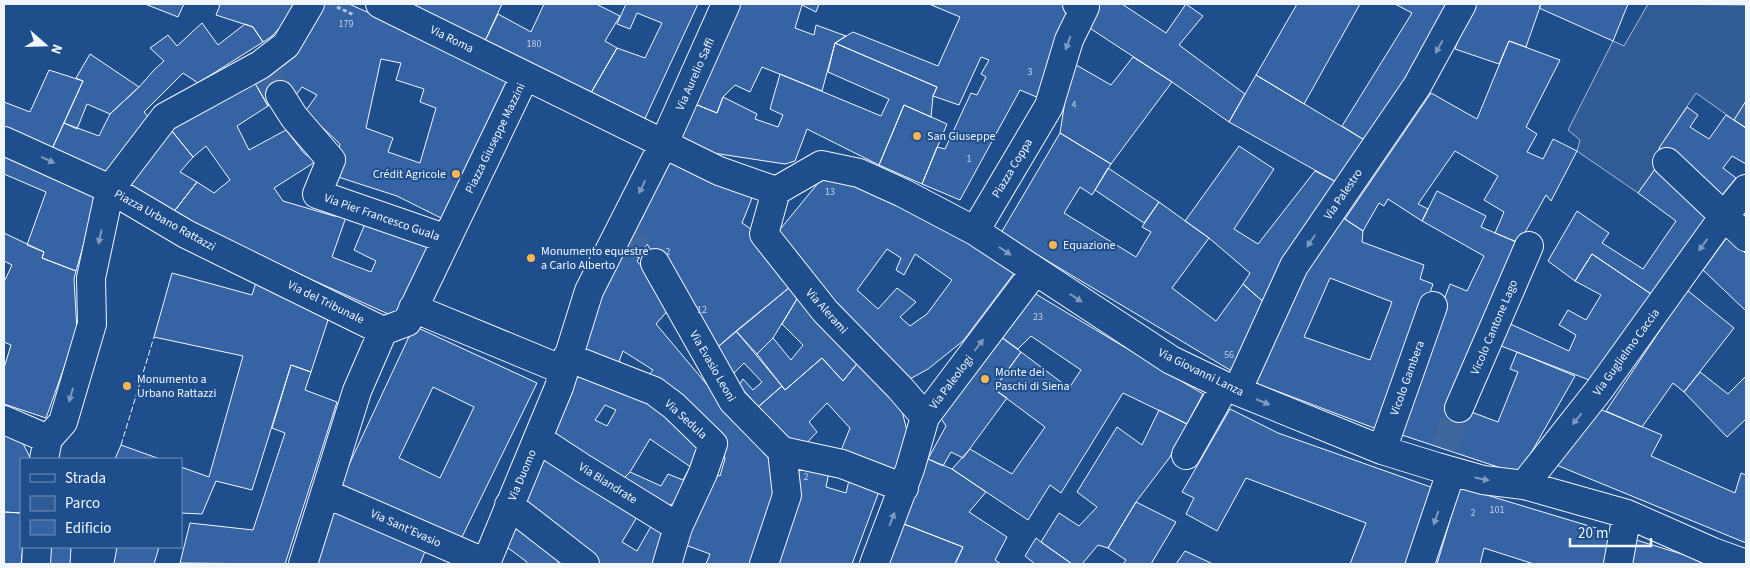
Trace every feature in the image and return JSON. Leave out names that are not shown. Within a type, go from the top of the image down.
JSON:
[{"type":"street","points":[[4,141],[110,189],[165,117],[260,65],[286,45],[310,4]]},
{"type":"street","name":"Via Roma","points":[[380,4],[525,76]]},
{"type":"street","name":"Via Aurelio Saffi","points":[[664,144],[726,4]]},
{"type":"street","name":"Piazza Coppa","points":[[975,230],[1049,106],[1069,40],[1085,7],[1077,4]]},
{"type":"street","name":"Via Palestro","points":[[1186,455],[1231,389],[1294,266],[1417,86],[1462,4]]},
{"type":"street","name":"Piazza Giuseppe Mazzini","points":[[383,331],[407,322],[525,76],[664,144]]},
{"type":"street","name":"Via Pier Francesco Guala","points":[[280,95],[294,118],[331,160],[317,194],[447,239]]},
{"type":"street","points":[[413,308],[563,371],[589,291],[664,144],[719,171],[776,191]]},
{"type":"street","name":"Via Giovanni Lanza","points":[[776,191],[821,154],[975,230],[1171,360],[1231,389],[1382,450],[1444,462],[1483,480],[1524,485],[1627,514],[1713,558],[1746,564]]},
{"type":"street","points":[[1667,162],[1746,237]]},
{"type":"street","name":"Piazza Urbano Rattazzi","points":[[46,449],[63,422],[92,324],[92,278],[110,189],[186,234],[268,274]]},
{"type":"street","name":"Via Guglielmo Caccia","points":[[1524,485],[1599,390],[1724,216],[1746,190]]},
{"type":"street","name":"Via Alerami","points":[[776,191],[764,234],[825,311],[900,388],[925,417]]},
{"type":"street","name":"Vicolo Cantone Lago","points":[[1459,408],[1529,246]]},
{"type":"street","name":"Via Evasio Leoni","points":[[655,263],[732,402],[782,451]]},
{"type":"street","name":"Via Paleologi","points":[[874,564],[904,488],[925,417],[1035,271]]},
{"type":"street","name":"Via del Tribunale","points":[[268,274],[383,331]]},
{"type":"street","name":"Vicolo Gambera","points":[[1382,450],[1433,306]]},
{"type":"street","points":[[303,564],[357,391],[383,331]]},
{"type":"street","name":"Via Duomo","points":[[486,564],[538,439],[563,371]]},
{"type":"street","name":"Via Sedula","points":[[563,371],[654,391],[674,406],[713,444],[703,473],[678,527],[667,564]]},
{"type":"street","points":[[4,420],[46,449]]},
{"type":"street","name":"Via Biandrate","points":[[538,439],[678,527]]},
{"type":"street","points":[[764,564],[787,495],[782,451],[842,464],[904,488]]},
{"type":"street","points":[[1420,564],[1444,462]]},
{"type":"street","name":"Via Sant'Evasio","points":[[325,493],[486,564]]},
{"type":"street","points":[[509,505],[585,564]]},
{"type":"street","points":[[1618,564],[1627,514]]},
{"type":"street","points":[[36,564],[37,548]]},
{"type":"green space","points":[[1648,4],[1746,5],[1746,101],[1734,120],[1696,93],[1659,148],[1658,165],[1638,193],[1577,151],[1580,140],[1568,130],[1613,41],[1624,46]]},
{"type":"building","points":[[145,4],[184,4],[178,17]]},
{"type":"building","points":[[216,4],[298,4],[288,19],[271,37],[263,42],[253,27],[216,15],[220,5]]},
{"type":"building","points":[[316,4],[349,4],[510,75],[443,219],[397,196],[332,175],[340,144],[304,113],[317,95],[302,87],[293,99],[280,95],[268,106],[251,76]],"holes":[[[381,59],[401,63],[396,80],[424,89],[420,102],[436,108],[420,163],[388,152],[393,138],[366,128]]]},
{"type":"building","points":[[408,4],[502,4],[484,43]]},
{"type":"building","points":[[544,4],[596,4],[620,16],[605,41],[617,48],[588,98],[484,43],[498,14],[531,32]]},
{"type":"building","points":[[626,4],[698,4],[642,125],[588,98],[617,48],[645,58],[662,23],[637,13],[630,29],[617,24]]},
{"type":"building","points":[[739,4],[819,4],[816,12],[802,5],[795,28],[814,35],[816,25],[846,36],[835,43],[822,91],[762,67],[750,92],[735,85],[723,97],[717,113],[690,102]]},
{"type":"building","points":[[929,4],[1064,4],[1075,8],[1039,98],[1020,90],[960,200],[922,184],[937,147],[945,149],[971,93],[977,95],[986,77],[981,74],[989,60],[981,57],[959,105],[933,96],[937,87],[835,43],[853,32],[938,66],[960,17]]},
{"type":"building","points":[[1097,4],[1122,4],[1166,33],[1186,4],[1203,16],[1179,45],[1245,94],[1229,122],[1085,25]]},
{"type":"building","points":[[1297,4],[1360,4],[1304,104],[1256,75]]},
{"type":"building","points":[[1395,4],[1453,4],[1366,141],[1342,126],[1412,13]]},
{"type":"building","points":[[1471,4],[1541,4],[1526,47],[1509,41],[1499,64],[1455,49]]},
{"type":"building","points":[[1541,4],[1628,4],[1613,41],[1539,8]]},
{"type":"building","points":[[202,23],[218,45],[245,24],[253,27],[263,42],[198,83],[183,73],[144,112],[151,120],[105,174],[51,151],[64,123],[99,136],[110,114],[164,61],[150,48],[168,35],[177,46]]},
{"type":"building","points":[[1509,41],[1560,60],[1526,127],[1537,134],[1527,152],[1543,159],[1553,139],[1577,151],[1551,201],[1546,195],[1519,243],[1495,233],[1504,212],[1484,200],[1498,176],[1455,151],[1418,204],[1428,209],[1422,221],[1388,199],[1384,206],[1379,203],[1363,231],[1345,219],[1431,93],[1477,119]]},
{"type":"building","points":[[835,43],[937,87],[933,96],[931,117],[904,105],[879,165],[807,129],[795,161],[785,164],[713,153],[678,136],[690,102],[717,113],[723,97],[757,114],[755,119],[778,127],[783,115],[770,109],[780,74],[881,116],[889,99],[828,72]]},
{"type":"building","points":[[90,54],[139,87],[110,114],[87,104],[77,129],[64,123],[83,81],[76,78]]},
{"type":"building","points":[[1133,57],[1172,82],[1111,164],[1060,133],[1071,62],[1111,85]]},
{"type":"building","points":[[49,70],[83,81],[51,151],[4,131],[4,102],[30,112]]},
{"type":"building","points":[[1256,75],[1366,141],[1338,183],[1229,122]]},
{"type":"building","points":[[251,76],[268,106],[237,126],[249,150],[286,130],[304,153],[315,162],[274,188],[283,201],[334,216],[346,217],[332,257],[371,272],[376,261],[354,250],[367,219],[430,244],[395,317],[201,230],[172,214],[197,182],[214,193],[230,180],[206,146],[193,157],[167,125]]},
{"type":"building","points":[[1746,101],[1746,128],[1734,120]]},
{"type":"building","name":"San Giuseppe","points":[[904,105],[947,124],[922,184],[879,165]]},
{"type":"building","points":[[1687,107],[1698,115],[1690,127],[1709,139],[1726,115],[1746,128],[1746,164],[1732,156],[1723,168],[1736,178],[1719,199],[1659,148]]},
{"type":"building","points":[[167,125],[193,157],[180,172],[197,182],[172,214],[121,186]]},
{"type":"building","points":[[1060,133],[1111,164],[1092,195],[1080,187],[1064,213],[1136,257],[1151,232],[1142,227],[1159,202],[1209,238],[1172,288],[1216,321],[1243,284],[1267,305],[1235,373],[1001,233]]},
{"type":"building","points":[[1239,146],[1274,169],[1234,229],[1258,244],[1315,171],[1338,183],[1267,305],[1243,284],[1250,273],[1209,238],[1185,221]]},
{"type":"building","points":[[4,154],[98,194],[76,271],[42,258],[44,252],[27,245],[46,192],[4,174]]},
{"type":"building","points":[[671,155],[754,193],[742,223],[757,233],[790,287],[713,351],[647,244],[639,258],[625,247],[644,215],[641,211]]},
{"type":"building","points":[[1658,165],[1712,220],[1657,298],[1592,254],[1575,281],[1548,261],[1577,211],[1609,233],[1602,243],[1643,269],[1676,221],[1638,193]]},
{"type":"building","points":[[1108,168],[1159,202],[1144,223],[1095,190]]},
{"type":"building","points":[[823,177],[871,189],[933,220],[1015,272],[963,341],[928,369],[908,380],[773,238]],"holes":[[[887,249],[901,258],[896,270],[904,275],[915,254],[952,280],[927,314],[910,326],[900,317],[916,302],[897,288],[878,309],[857,290]]]},
{"type":"building","points":[[1437,191],[1486,216],[1481,227],[1519,243],[1450,404],[1498,422],[1518,372],[1510,369],[1517,352],[1575,376],[1519,474],[1393,432],[1450,284],[1467,291],[1484,256],[1422,221]]},
{"type":"building","points":[[1340,216],[1363,231],[1362,242],[1424,265],[1420,279],[1433,284],[1382,431],[1253,382],[1321,239]],"holes":[[[1330,278],[1392,302],[1370,360],[1304,337]]]},
{"type":"building","points":[[4,233],[44,252],[42,258],[76,271],[74,279],[77,331],[46,418],[4,404],[4,368],[11,345],[4,342],[4,282],[12,265],[4,261]]},
{"type":"building","points":[[1728,236],[1746,254],[1746,311],[1703,270]]},
{"type":"building","points":[[625,247],[639,258],[637,261],[659,287],[670,308],[656,324],[778,469],[765,549],[757,564],[706,564],[710,554],[680,543],[708,471],[720,476],[725,459],[722,443],[645,380],[653,370],[623,351],[615,372],[575,356],[606,274]]},
{"type":"building","points":[[1592,254],[1657,298],[1597,383],[1496,344],[1506,322],[1569,351],[1576,335],[1559,325],[1568,310],[1586,320],[1601,295],[1575,281]]},
{"type":"building","points":[[172,273],[252,295],[258,276],[331,311],[311,372],[291,365],[252,490],[216,481],[202,514],[182,513],[182,467],[209,477],[243,356],[154,337]]},
{"type":"building","points":[[790,287],[797,299],[773,338],[757,354],[736,331]]},
{"type":"building","points":[[1029,290],[1203,394],[1187,424],[1123,393],[1061,493],[1050,485],[1028,520],[952,469],[970,449],[1012,474],[1045,427],[994,389],[1021,352],[1069,388],[1081,370],[1031,336],[1018,349],[997,334]]},
{"type":"building","points":[[1687,290],[1734,328],[1684,392],[1673,383],[1642,427],[1606,411]]},
{"type":"building","points":[[797,299],[860,360],[843,381],[822,358],[785,390],[757,354],[773,338],[791,360],[803,345],[782,324]]},
{"type":"building","points":[[414,326],[537,383],[460,541],[340,484]],"holes":[[[433,387],[474,407],[440,478],[399,458]]]},
{"type":"building","points":[[736,331],[782,386],[758,407],[739,385],[743,379],[753,390],[762,382],[744,363],[731,376],[713,351]]},
{"type":"building","points":[[997,334],[1021,352],[994,389],[1007,398],[963,458],[951,452],[943,466],[928,459],[946,426],[938,414]]},
{"type":"building","points":[[822,358],[843,381],[860,360],[902,411],[907,431],[893,477],[838,458],[850,428],[827,403],[809,422],[817,432],[801,449],[788,447],[758,407],[782,386],[785,390]]},
{"type":"building","points":[[571,362],[613,389],[648,404],[707,441],[695,470],[650,439],[630,472],[621,481],[545,432]],"holes":[[[605,405],[616,410],[607,426],[595,420]]]},
{"type":"building","points":[[291,365],[311,372],[305,390],[337,402],[285,564],[180,563],[190,523],[253,530],[285,433],[272,428]]},
{"type":"building","points":[[1700,372],[1728,394],[1746,376],[1746,419],[1727,437],[1684,392]]},
{"type":"building","points":[[1597,408],[1662,435],[1651,456],[1735,493],[1741,473],[1746,475],[1746,543],[1554,464]]},
{"type":"building","points":[[1230,409],[1278,433],[1439,490],[1406,564],[1350,564],[1366,523],[1246,478],[1217,531],[1186,514],[1194,498],[1182,492]]},
{"type":"building","points":[[1159,410],[1187,424],[1170,457],[1136,502],[1108,548],[1098,545],[1082,564],[1072,564],[1041,542],[1059,513],[1079,526],[1097,507],[1077,492],[1117,427],[1142,445]]},
{"type":"building","points":[[4,430],[19,436],[30,458],[20,458],[20,513],[4,512]]},
{"type":"building","points":[[121,445],[157,458],[115,458]]},
{"type":"building","points":[[538,447],[640,512],[622,542],[637,551],[654,521],[667,529],[659,564],[596,564],[519,503]]},
{"type":"building","points":[[928,459],[952,469],[986,492],[969,512],[1007,537],[995,560],[1001,564],[955,564],[963,547],[904,524]]},
{"type":"building","points":[[801,464],[830,467],[826,487],[846,493],[850,476],[881,486],[852,564],[770,564]]},
{"type":"building","points":[[690,467],[695,470],[676,502],[664,508],[621,481],[630,472],[661,486],[668,474],[683,480]]},
{"type":"building","points":[[1460,487],[1619,535],[1614,564],[1534,564],[1484,548],[1480,564],[1437,564]]},
{"type":"building","points":[[1136,502],[1176,522],[1151,564],[1123,564],[1126,560],[1108,548]]},
{"type":"building","points":[[330,506],[426,549],[420,564],[313,564]]},
{"type":"building","points":[[4,512],[20,513],[20,548],[23,548],[21,564],[4,564]]},
{"type":"building","points":[[516,516],[563,556],[557,564],[526,564],[527,562],[504,545]]},
{"type":"building","points":[[904,524],[963,547],[955,564],[887,564]]},
{"type":"building","points":[[1036,538],[1072,564],[1035,564],[1025,556]]},
{"type":"building","points":[[1633,539],[1701,560],[1701,564],[1628,564]]},
{"type":"building","points":[[45,548],[71,548],[70,564],[44,564]]},
{"type":"building","points":[[117,548],[159,548],[154,564],[114,564]]},
{"type":"building","points":[[1185,551],[1213,564],[1176,564]]},
{"type":"tunnel","points":[[260,65],[280,95]]},
{"type":"tunnel","points":[[621,231],[655,263]]},
{"type":"tunnel","points":[[1444,448],[1459,408]]},
{"type":"fence","points":[[121,445],[154,337]]},
{"type":"place","name":"San Giuseppe","points":[[917,136]]},
{"type":"place","name":"Crédit Agricole","points":[[456,174]]},
{"type":"place","name":"Equazione","points":[[1053,245]]},
{"type":"place","name":"Monumento equestre a Carlo Alberto","points":[[531,258]]},
{"type":"place","name":"Monte dei Paschi di Siena","points":[[985,379]]},
{"type":"place","name":"Monumento a Urbano Rattazzi","points":[[127,386]]}]
